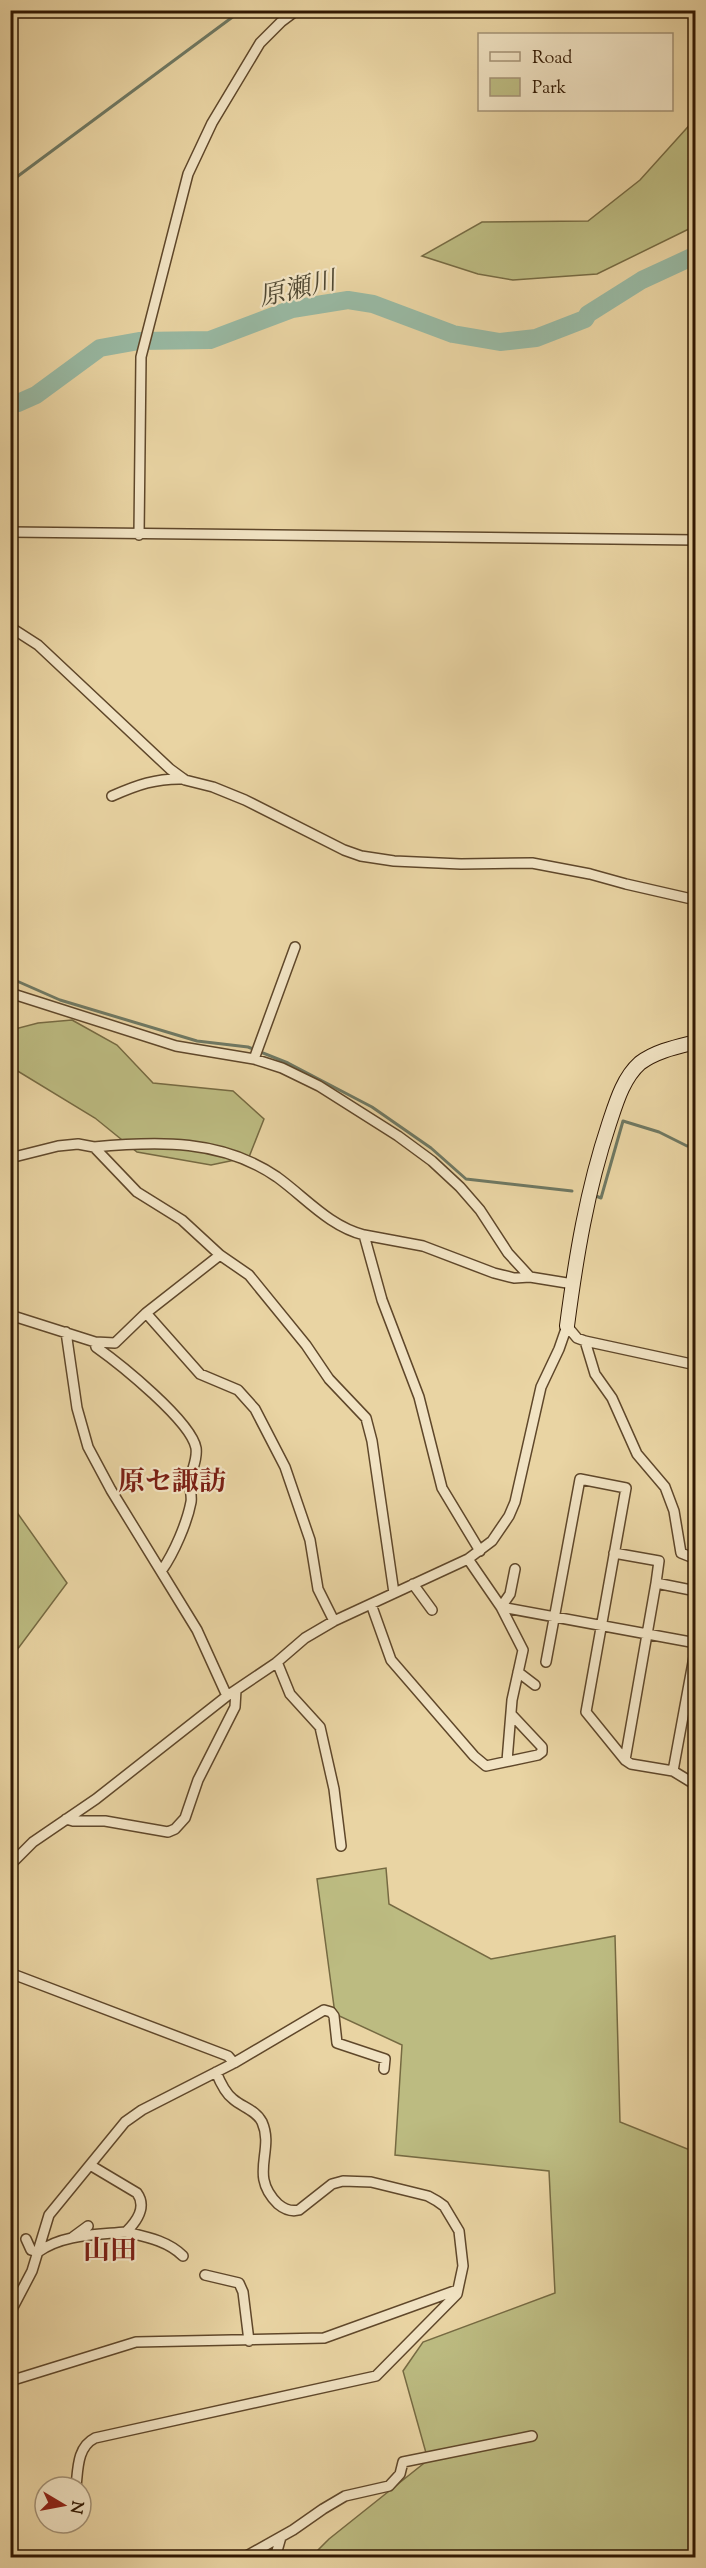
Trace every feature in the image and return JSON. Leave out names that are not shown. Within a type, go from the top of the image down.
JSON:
[{"type":"street","points":[[139,534],[141,357],[188,174],[212,123],[260,43],[297,10]]},
{"type":"street","points":[[10,532],[696,540]]},
{"type":"street","points":[[10,627],[38,645],[170,769],[184,779]]},
{"type":"street","points":[[112,796],[146,781],[165,778],[184,779],[245,800],[289,820],[324,841],[361,856],[394,861],[456,864],[532,863],[590,874],[696,900]]},
{"type":"street","points":[[256,1052],[295,947]]},
{"type":"street","points":[[10,993],[176,1046],[256,1052],[319,1086],[358,1109],[432,1161],[460,1187],[480,1210],[508,1253],[530,1277]]},
{"type":"street","points":[[10,1865],[33,1842],[138,1767],[227,1696],[277,1662],[305,1638],[334,1621],[468,1560],[496,1535],[515,1502],[541,1387],[567,1326],[592,1179],[618,1096],[628,1078],[644,1061],[660,1052],[696,1042]]},
{"type":"street","points":[[10,1158],[58,1146],[78,1144],[94,1147],[172,1143],[232,1153],[276,1177],[346,1230],[423,1246],[494,1273],[514,1278],[530,1277],[573,1284]]},
{"type":"street","points":[[94,1147],[137,1192],[182,1220],[220,1255],[249,1275],[329,1379],[366,1418],[372,1441],[394,1593]]},
{"type":"street","points":[[364,1235],[382,1300],[419,1397],[442,1488],[480,1551]]},
{"type":"street","points":[[10,1315],[95,1342],[115,1343],[146,1313],[220,1255]]},
{"type":"street","points":[[146,1313],[200,1374],[238,1390],[255,1409],[289,1478],[310,1540],[318,1589],[334,1621]]},
{"type":"street","points":[[567,1326],[576,1338],[585,1341],[696,1365]]},
{"type":"street","points":[[66,1332],[77,1408],[88,1447],[111,1490],[197,1630],[227,1696]]},
{"type":"street","points":[[585,1341],[595,1374],[612,1398],[637,1454],[665,1487],[674,1511],[681,1553],[696,1559]]},
{"type":"street","points":[[95,1342],[96,1347],[116,1361],[174,1414],[189,1431],[195,1446],[196,1459],[190,1476],[192,1501],[171,1557],[162,1570]]},
{"type":"street","points":[[546,1662],[580,1479],[626,1488],[586,1712],[624,1760],[631,1764],[673,1771],[696,1785]]},
{"type":"street","points":[[614,1553],[659,1561],[648,1634],[624,1760]]},
{"type":"street","points":[[468,1560],[501,1607],[523,1650],[512,1700],[507,1761]]},
{"type":"street","points":[[501,1607],[510,1594],[515,1569]]},
{"type":"street","points":[[656,1583],[696,1591]]},
{"type":"street","points":[[413,1584],[432,1610]]},
{"type":"street","points":[[371,1604],[391,1660],[474,1756],[486,1766],[538,1755],[542,1752],[542,1747],[512,1715]]},
{"type":"street","points":[[501,1607],[601,1624],[696,1644],[673,1771]]},
{"type":"street","points":[[277,1662],[290,1694],[320,1727],[334,1789],[341,1846]]},
{"type":"street","points":[[518,1672],[535,1685]]},
{"type":"street","points":[[66,1819],[105,1821],[168,1832],[175,1829],[185,1818],[198,1780],[235,1707],[236,1690]]},
{"type":"street","points":[[10,1973],[228,2056],[234,2063]]},
{"type":"street","points":[[10,2313],[32,2271],[49,2216],[125,2122],[142,2110],[234,2063],[324,2010],[331,2012],[334,2016],[337,2043],[385,2059],[384,2069]]},
{"type":"street","points":[[78,2475],[84,2446],[95,2438],[375,2376],[458,2290],[463,2266],[459,2230],[444,2206],[428,2196],[371,2182],[342,2181],[332,2184],[299,2210],[294,2211],[280,2206],[266,2189],[263,2180],[265,2141],[262,2122],[258,2116],[231,2098],[216,2072]]},
{"type":"street","points":[[90,2165],[137,2193],[142,2200],[141,2211],[126,2232]]},
{"type":"street","points":[[71,2238],[88,2226]]},
{"type":"street","points":[[38,2252],[48,2245],[71,2238],[126,2232],[163,2243],[176,2249],[183,2256]]},
{"type":"street","points":[[26,2239],[31,2250],[38,2252]]},
{"type":"street","points":[[205,2275],[239,2283],[243,2292],[249,2341]]},
{"type":"street","points":[[10,2381],[136,2342],[324,2338],[458,2290]]},
{"type":"street","points":[[243,2558],[345,2496],[389,2486],[400,2474],[403,2462],[532,2436]]},
{"type":"street","points":[[275,2558],[281,2537]]},
{"type":"green space","points":[[695,119],[695,226],[597,274],[513,280],[478,274],[422,256],[482,222],[588,221],[640,180]]},
{"type":"green space","points":[[72,1020],[117,1045],[153,1083],[233,1091],[264,1119],[249,1157],[211,1165],[137,1152],[95,1118],[11,1067],[11,1030],[38,1023]]},
{"type":"green space","points":[[11,1504],[67,1583],[10,1658]]},
{"type":"green space","points":[[386,1868],[389,1904],[491,1959],[615,1936],[620,2122],[695,2152],[695,2557],[310,2558],[329,2539],[428,2460],[403,2371],[423,2342],[555,2293],[549,2171],[395,2155],[402,2045],[335,2014],[317,1879]]},
{"type":"waterway","points":[[10,182],[242,10]]},
{"type":"waterway","name":"原瀬川","points":[[10,404],[36,395],[100,348],[139,341],[210,340],[292,309],[348,300],[373,304],[453,334],[500,342],[536,338],[585,319],[588,314],[642,280],[696,255]]},
{"type":"waterway","points":[[10,978],[60,1000],[197,1041],[248,1047],[288,1063],[372,1107],[431,1148],[466,1179],[572,1191]]},
{"type":"waterway","points":[[596,1196],[601,1198],[623,1121],[659,1132],[687,1146],[696,1145]]},
{"type":"district","name":"原セ諏訪","points":[[172,1481]]},
{"type":"district","name":"山田","points":[[110,2250]]}]
